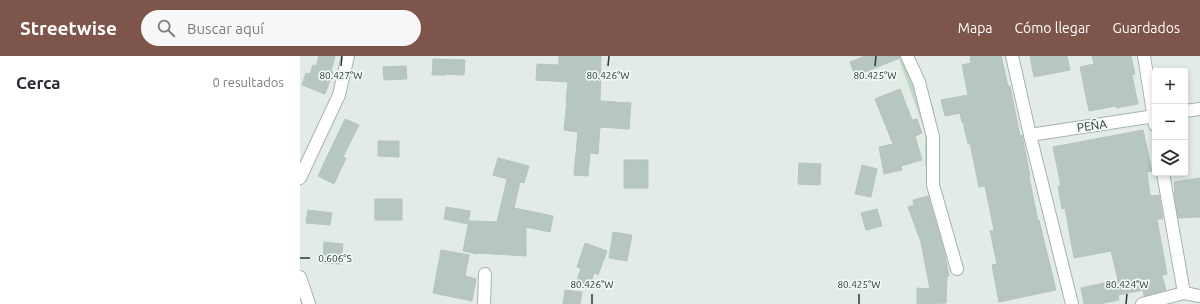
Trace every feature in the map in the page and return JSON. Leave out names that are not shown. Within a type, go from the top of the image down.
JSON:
[{"type":"street","points":[[300,178],[338,95],[348,56]]},
{"type":"street","points":[[907,56],[920,82],[933,137],[933,185],[957,269]]},
{"type":"street","points":[[1012,56],[1072,304]]},
{"type":"street","points":[[1144,56],[1152,106]]},
{"type":"street","points":[[1188,111],[1200,109]]},
{"type":"street","name":"PEÑA","points":[[1030,135],[1152,119]]},
{"type":"street","points":[[1164,176],[1184,293]]},
{"type":"street","points":[[484,304],[485,274]]},
{"type":"street","points":[[300,277],[309,304]]},
{"type":"street","points":[[1142,304],[1184,293],[1200,296]]},
{"type":"green space","points":[[898,56],[914,56],[934,109],[940,161],[925,166],[925,132]]},
{"type":"building","points":[[319,56],[335,56],[331,71],[333,72],[325,94],[302,85],[306,73],[310,74],[313,65],[316,66]]},
{"type":"building","points":[[559,56],[601,56],[600,101],[631,103],[629,129],[600,127],[598,154],[590,153],[588,176],[574,175],[578,132],[564,130],[568,82],[536,80],[537,64],[559,65]]},
{"type":"building","points":[[865,56],[900,56],[900,58],[855,76],[850,62]]},
{"type":"building","points":[[970,56],[1001,56],[1008,86],[1010,86],[1020,136],[1022,135],[1038,221],[1039,220],[1056,290],[999,302],[992,265],[997,264],[990,231],[994,230],[985,186],[979,187],[970,143],[968,144],[960,113],[945,116],[941,100],[968,95],[962,65],[971,63]]},
{"type":"building","points":[[1030,56],[1067,56],[1070,70],[1034,77]]},
{"type":"building","points":[[1092,56],[1131,56],[1135,74],[1132,75],[1138,104],[1089,111],[1080,67],[1094,64]]},
{"type":"building","points":[[433,59],[465,60],[464,75],[432,75]]},
{"type":"building","points":[[406,66],[407,79],[384,80],[383,67]]},
{"type":"building","points":[[900,89],[912,120],[917,119],[922,133],[915,136],[922,160],[901,166],[902,170],[884,174],[879,147],[893,144],[875,99]]},
{"type":"building","points":[[345,119],[359,125],[343,157],[346,158],[334,184],[318,176]]},
{"type":"building","points":[[1143,130],[1152,171],[1147,172],[1150,196],[1159,195],[1163,219],[1157,219],[1167,274],[1162,275],[1166,290],[1144,296],[1143,290],[1118,295],[1119,300],[1099,304],[1084,304],[1081,288],[1118,280],[1111,251],[1074,258],[1065,208],[1062,209],[1058,186],[1061,186],[1053,147]]},
{"type":"building","points":[[378,141],[399,141],[399,157],[378,156]]},
{"type":"building","points":[[498,158],[529,166],[524,183],[520,182],[514,208],[553,216],[550,232],[526,227],[526,256],[478,254],[463,251],[469,221],[497,222],[507,179],[493,175]]},
{"type":"building","points":[[624,160],[648,160],[648,188],[624,188]]},
{"type":"building","points":[[799,163],[821,164],[820,185],[798,184]]},
{"type":"building","points":[[862,165],[877,169],[871,197],[855,194]]},
{"type":"building","points":[[1200,178],[1200,217],[1178,218],[1174,182]]},
{"type":"building","points":[[928,196],[944,250],[949,276],[947,276],[946,303],[917,304],[917,288],[930,289],[921,242],[908,207],[914,205],[913,200]]},
{"type":"building","points":[[375,199],[402,199],[402,220],[375,220]]},
{"type":"building","points":[[446,207],[470,211],[468,224],[444,219]]},
{"type":"building","points":[[877,209],[882,226],[866,230],[861,213]]},
{"type":"building","points":[[308,210],[332,213],[330,225],[306,223]]},
{"type":"building","points":[[613,232],[632,235],[627,261],[609,258]]},
{"type":"building","points":[[324,242],[343,244],[341,264],[323,263]]},
{"type":"building","points":[[585,243],[607,251],[598,275],[594,273],[589,289],[576,284],[581,268],[577,267]]},
{"type":"building","points":[[441,250],[469,255],[465,276],[476,279],[472,301],[433,293]]},
{"type":"building","points":[[565,290],[582,292],[580,304],[563,304]]}]
